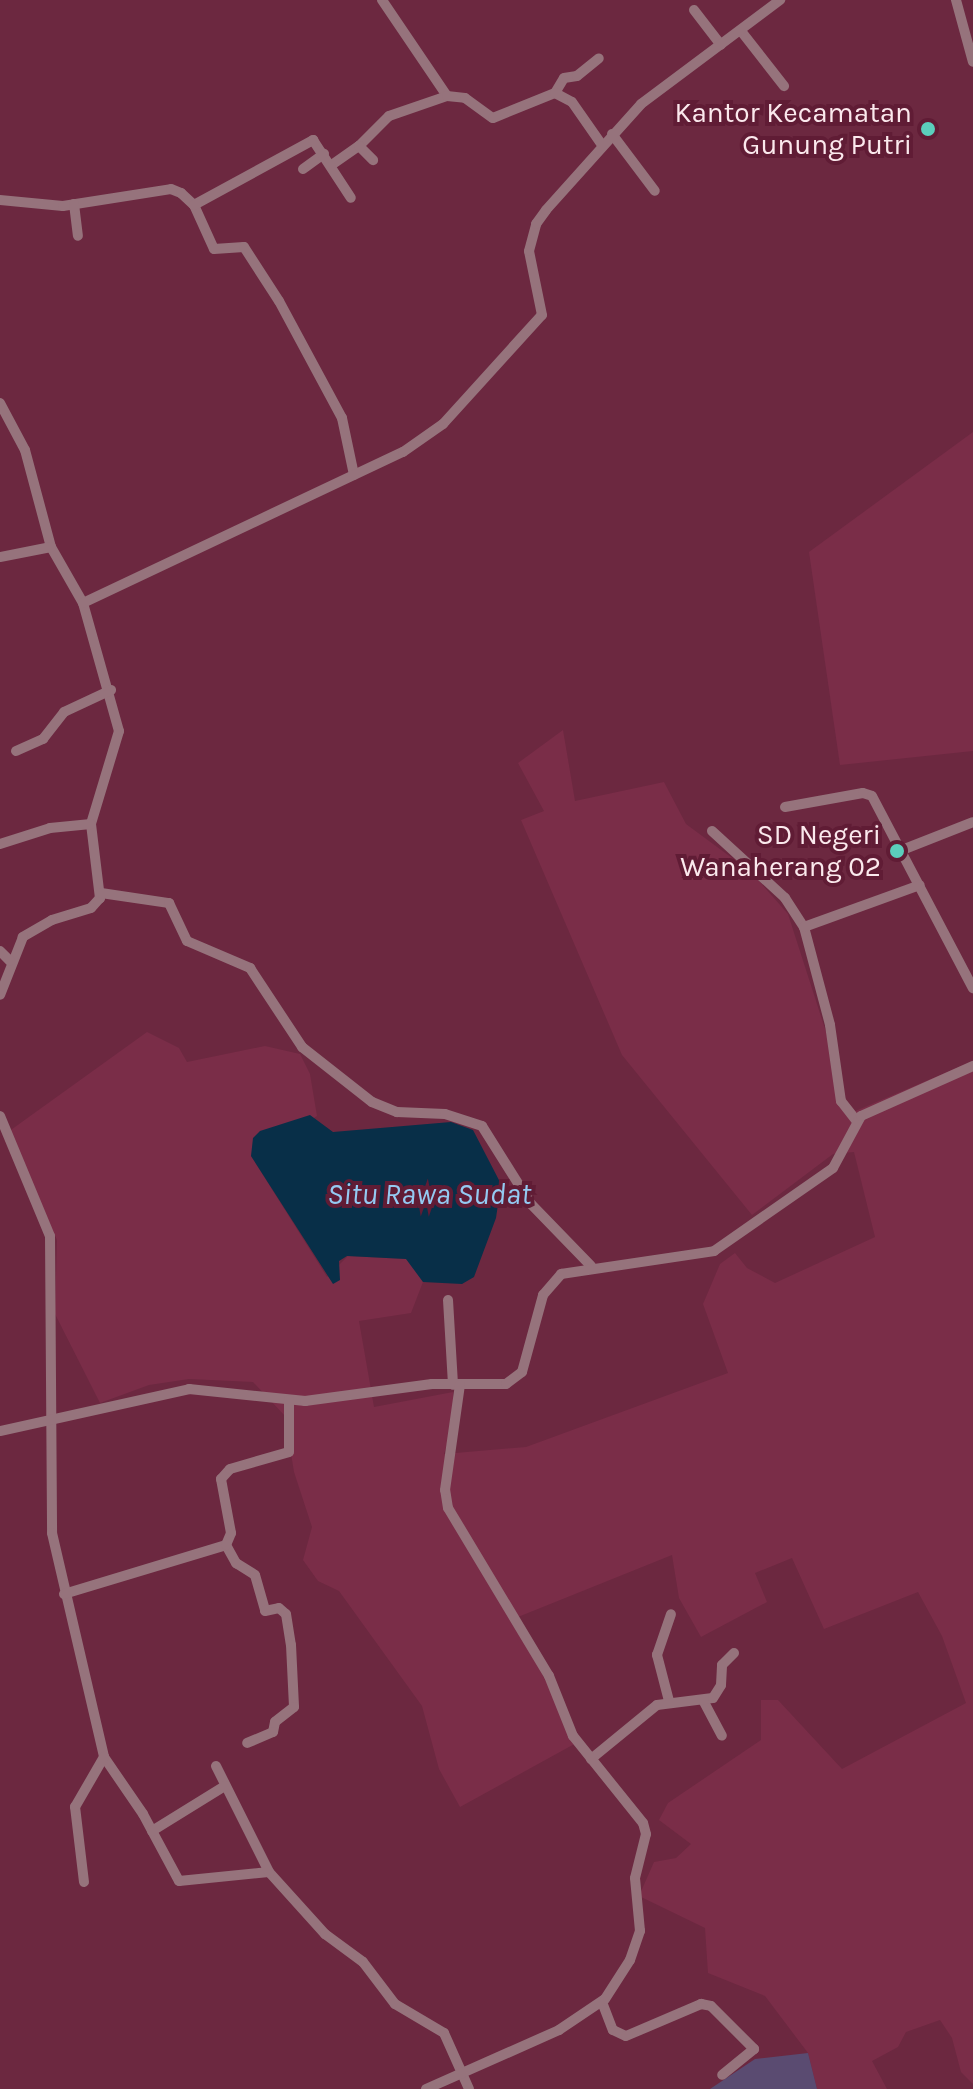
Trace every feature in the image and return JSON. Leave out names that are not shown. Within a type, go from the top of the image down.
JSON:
[{"type":"street","points":[[382,0],[447,96]]},
{"type":"street","points":[[83,603],[354,475],[443,424],[542,315],[531,268],[531,238],[546,210],[641,104],[780,0]]},
{"type":"street","points":[[956,0],[973,62]]},
{"type":"street","points":[[694,10],[721,45]]},
{"type":"street","points":[[741,31],[784,86]]},
{"type":"street","points":[[333,164],[359,146],[389,116],[447,96],[465,98],[493,118],[555,93],[566,76],[577,76],[599,58]]},
{"type":"street","points":[[555,93],[572,102],[602,145]]},
{"type":"street","points":[[612,134],[655,191]]},
{"type":"street","points":[[194,205],[308,140],[333,164],[351,198]]},
{"type":"street","points":[[359,146],[373,160]]},
{"type":"street","points":[[303,169],[324,154]]},
{"type":"street","points":[[0,200],[74,204],[174,189],[194,205],[214,249],[244,247],[298,334],[342,418],[354,475]]},
{"type":"street","points":[[74,204],[78,236]]},
{"type":"street","points":[[0,403],[25,450],[51,547],[83,603],[118,716],[117,747],[91,824],[101,893],[91,908],[34,928],[16,945],[0,995]]},
{"type":"street","points":[[0,557],[51,547]]},
{"type":"street","points":[[16,751],[43,739],[64,712],[111,690]]},
{"type":"street","points":[[785,807],[867,793],[902,850],[973,988]]},
{"type":"street","points":[[902,850],[973,822]]},
{"type":"street","points":[[0,844],[50,828],[91,824]]},
{"type":"street","points":[[712,831],[785,898],[804,927],[825,1003],[841,1101],[856,1120]]},
{"type":"street","points":[[804,927],[920,885]]},
{"type":"street","points":[[101,893],[169,903],[187,941],[250,968],[302,1047],[372,1102],[397,1112],[445,1114],[482,1126],[531,1204],[591,1266]]},
{"type":"street","points":[[0,951],[10,961]]},
{"type":"street","points":[[0,1431],[189,1389],[289,1400],[457,1385],[497,1386],[516,1379],[527,1361],[549,1286],[569,1270],[714,1251],[833,1168],[856,1120],[973,1066]]},
{"type":"street","points":[[0,1116],[50,1236],[52,1533],[104,1757],[152,1831],[179,1881],[269,1872]]},
{"type":"street","points":[[426,2089],[462,2070],[559,2030],[602,2002],[621,1978],[640,1931],[635,1878],[646,1830],[573,1736],[549,1676],[502,1594],[478,1565],[444,1500],[457,1385],[448,1300]]},
{"type":"street","points":[[226,1545],[231,1533],[221,1479],[230,1469],[289,1452],[289,1400]]},
{"type":"street","points":[[64,1594],[226,1545]]},
{"type":"street","points":[[226,1545],[236,1563],[255,1575],[265,1611],[279,1608],[286,1614],[291,1645],[294,1707],[275,1722],[273,1732],[247,1743]]},
{"type":"street","points":[[669,1701],[657,1655],[671,1614]]},
{"type":"street","points":[[591,1759],[642,1714],[669,1701],[704,1702],[718,1692],[722,1665],[734,1653]]},
{"type":"street","points":[[704,1702],[722,1736]]},
{"type":"street","points":[[84,1882],[75,1807],[104,1757]]},
{"type":"street","points":[[216,1766],[269,1872],[325,1934],[363,1962],[395,2004],[444,2033],[469,2089]]},
{"type":"street","points":[[152,1831],[225,1786]]},
{"type":"street","points":[[602,2002],[613,2030],[626,2036],[701,2004],[711,2006],[754,2049],[722,2075]]},
{"type":"shaded area","points":[[973,432],[973,751],[840,765],[809,552]]},
{"type":"shaded area","points":[[563,730],[575,801],[664,782],[686,824],[751,872],[788,914],[826,1032],[846,1115],[973,1061],[973,2084],[961,2072],[952,2038],[940,2020],[906,2032],[898,2047],[872,2061],[887,2089],[817,2089],[808,2053],[765,1996],[708,1973],[705,1928],[639,1896],[654,1862],[676,1858],[691,1844],[659,1820],[668,1803],[761,1740],[761,1700],[778,1700],[842,1769],[966,1703],[942,1636],[918,1592],[824,1629],[792,1558],[755,1573],[767,1602],[701,1637],[679,1598],[672,1555],[513,1619],[578,1742],[460,1807],[439,1769],[422,1706],[339,1591],[318,1581],[303,1560],[312,1527],[294,1472],[285,1416],[253,1382],[189,1379],[149,1385],[100,1403],[55,1314],[57,1240],[8,1132],[147,1032],[179,1048],[187,1062],[265,1046],[300,1054],[310,1074],[317,1116],[251,1156],[327,1277],[348,1256],[406,1259],[413,1264],[423,1282],[411,1313],[359,1321],[374,1407],[453,1392],[453,1424],[444,1454],[526,1447],[728,1373],[703,1304],[720,1264],[735,1253],[747,1268],[775,1283],[875,1237],[854,1152],[833,1154],[752,1215],[622,1055],[521,820],[544,811],[518,763]]},
{"type":"shaded area","points":[[808,2053],[817,2089],[710,2089],[755,2059]]},
{"type":"water","name":"Situ Rawa Sudat","points":[[310,1115],[333,1132],[451,1122],[473,1130],[501,1184],[496,1218],[474,1277],[462,1284],[423,1282],[406,1259],[347,1256],[339,1261],[340,1280],[333,1284],[251,1156],[253,1138],[260,1131]]},
{"type":"place","name":"Kantor Kecamatan Gunung Putri","points":[[928,129]]},
{"type":"place","name":"SD Negeri Wanaherang 02","points":[[897,851]]}]
